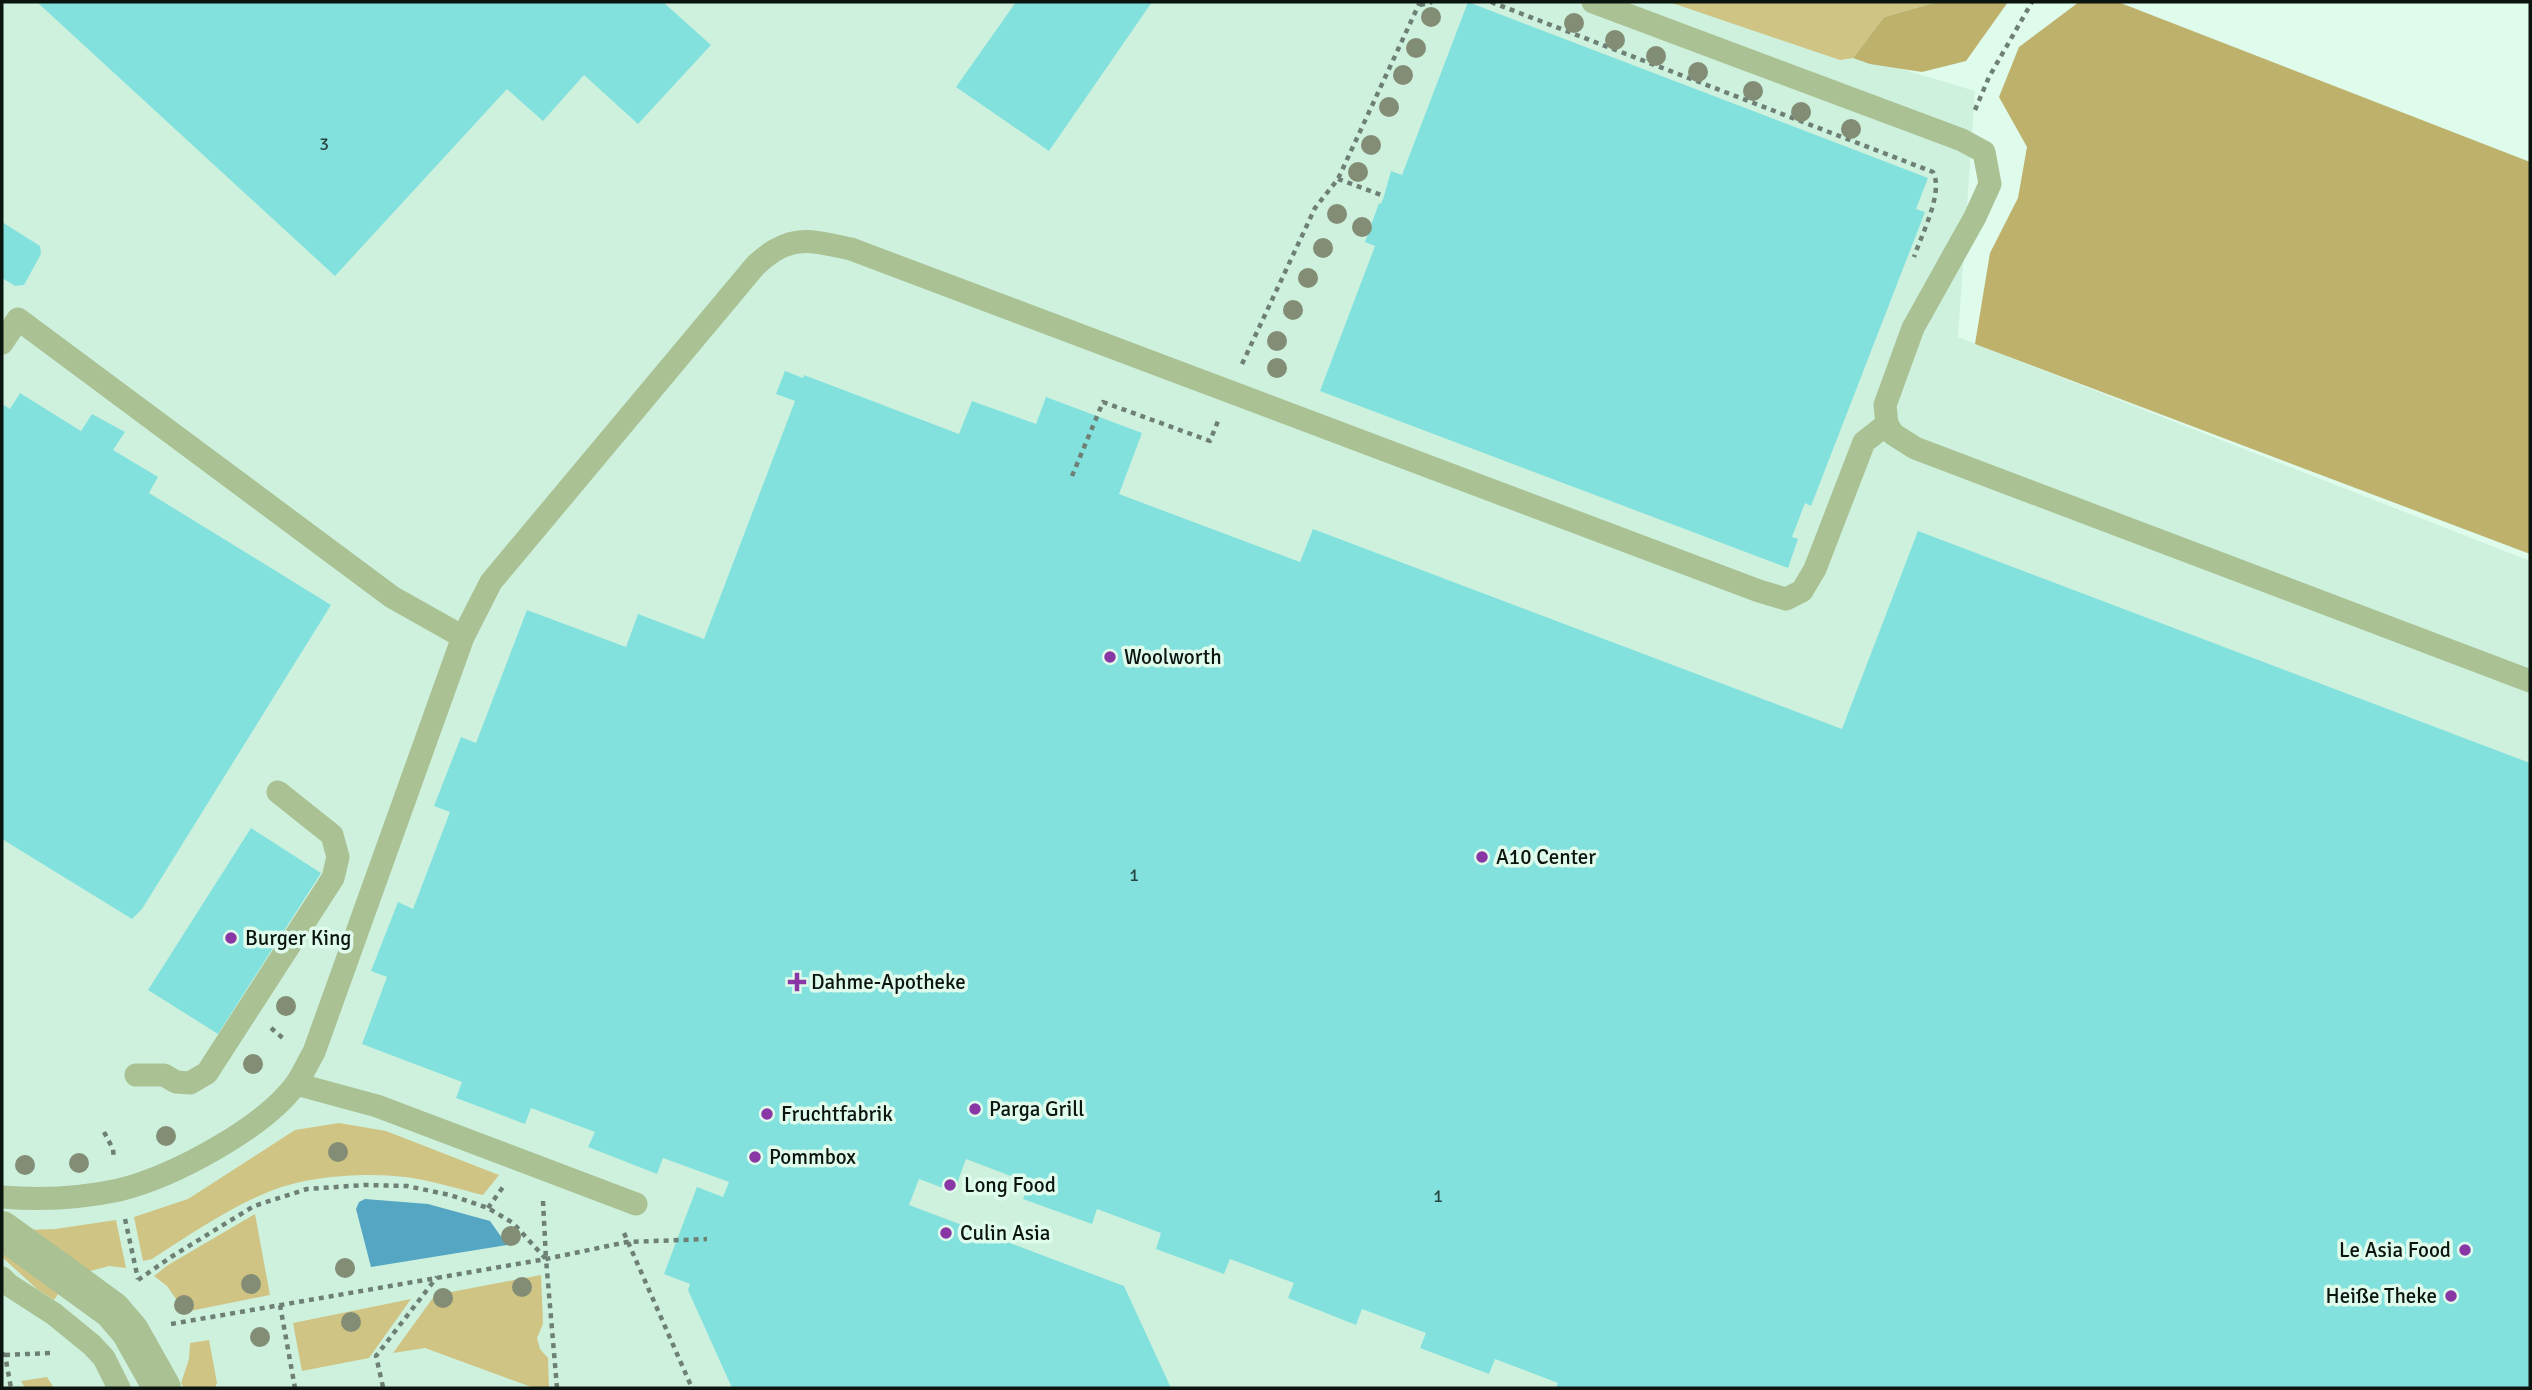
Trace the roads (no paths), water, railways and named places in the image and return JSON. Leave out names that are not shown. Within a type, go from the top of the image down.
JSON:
[{"type":"street","points":[[2,1230],[121,1321],[162,1388]]},
{"type":"lane","points":[[1593,2],[1962,140],[1984,152],[1990,184],[1975,217],[1913,328],[1885,405],[1887,424],[1893,434],[1915,448],[2530,681]]},
{"type":"lane","points":[[2,1197],[29,1199],[91,1194],[119,1189],[159,1176],[217,1148],[239,1134],[275,1106],[296,1084],[314,1052],[463,637],[491,582],[771,250],[809,240],[851,249],[1786,599],[1802,591],[1815,569],[1864,442],[1887,424]]},
{"type":"lane","points":[[2,343],[18,319],[392,597],[463,637]]},
{"type":"lane","points":[[136,1075],[164,1074],[176,1082],[190,1083],[207,1073],[333,878],[338,857],[332,835],[278,792]]},
{"type":"lane","points":[[296,1084],[377,1106],[636,1204]]},
{"type":"lane","points":[[2,1278],[85,1339],[104,1358],[119,1388]]},
{"type":"water","points":[[365,1199],[428,1204],[490,1221],[507,1245],[371,1267],[356,1209],[359,1202]]},
{"type":"place","name":"Woolworth","points":[[1110,657]]},
{"type":"place","name":"A10 Center","points":[[1482,857]]},
{"type":"place","name":"Burger King","points":[[231,938]]},
{"type":"place","name":"Dahme-Apotheke","points":[[797,982]]},
{"type":"place","name":"Parga Grill","points":[[975,1109]]},
{"type":"place","name":"Fruchtfabrik","points":[[767,1114]]},
{"type":"place","name":"Pommbox","points":[[755,1157]]},
{"type":"place","name":"Long Food","points":[[950,1185]]},
{"type":"place","name":"Culin Asia","points":[[946,1233]]},
{"type":"place","name":"Le Asia Food","points":[[2465,1250]]},
{"type":"place","name":"Heiße Theke","points":[[2451,1296]]}]
